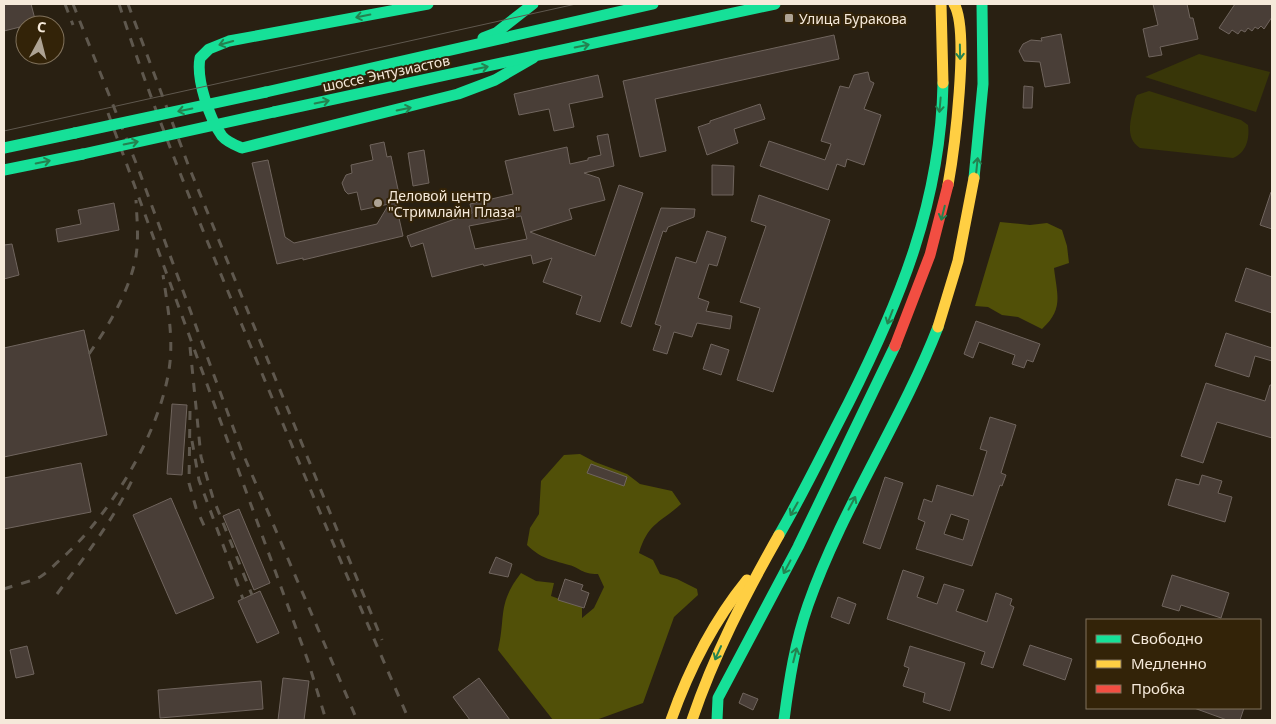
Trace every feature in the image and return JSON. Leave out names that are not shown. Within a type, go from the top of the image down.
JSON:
[{"type":"main road","points":[[428,4],[229,41],[211,47],[200,57],[197,70],[201,86],[223,136],[242,148],[430,103],[490,83],[535,57]]},
{"type":"main road","points":[[460,48],[496,33],[533,4]]},
{"type":"main road","name":"шоссе Энтузиастов","points":[[4,148],[266,92],[653,4]]},
{"type":"main road","name":"шоссе Энтузиастов","points":[[4,170],[775,4]]},
{"type":"main road","points":[[692,720],[730,626],[805,489],[885,331],[908,272],[921,230],[937,142],[942,86],[943,31],[941,4]]},
{"type":"main road","points":[[717,720],[718,698],[798,546],[828,480],[879,383],[924,278],[948,193],[954,150],[960,54],[957,9],[954,4]]},
{"type":"main road","points":[[774,720],[790,673],[807,607],[827,556],[846,514],[914,384],[954,282],[975,180],[981,123],[984,59],[982,4]]},
{"type":"main road","points":[[805,489],[879,383]]},
{"type":"main road","points":[[671,720],[693,664],[728,602],[768,555]]},
{"type":"main road","points":[[784,720],[790,673]]},
{"type":"shaded area","points":[[1199,54],[1270,72],[1256,112],[1145,77]]},
{"type":"shaded area","points":[[1149,91],[1241,120],[1248,125],[1248,140],[1244,149],[1233,158],[1140,148],[1132,138],[1130,126],[1137,95]]},
{"type":"shaded area","points":[[1000,222],[1030,225],[1047,223],[1062,230],[1067,246],[1069,263],[1054,268],[1057,294],[1056,308],[1054,315],[1042,329],[1018,317],[1002,315],[988,307],[975,306]]},
{"type":"shaded area","points":[[580,454],[627,474],[640,484],[672,491],[681,504],[651,529],[646,535],[639,553],[653,560],[660,574],[677,579],[697,589],[698,595],[674,617],[643,703],[596,720],[553,720],[498,650],[505,602],[508,593],[521,573],[536,581],[554,583],[551,596],[582,607],[582,618],[594,608],[604,587],[598,574],[588,573],[573,566],[546,558],[527,545],[530,528],[539,514],[541,481],[564,455]]},
{"type":"building","points":[[4,4],[31,4],[34,15],[15,15],[15,28],[4,31]]},
{"type":"building","points":[[1153,4],[1187,4],[1190,18],[1193,18],[1198,39],[1160,47],[1162,55],[1149,57],[1143,29],[1158,25]]},
{"type":"building","points":[[1235,4],[1272,4],[1272,17],[1264,29],[1261,26],[1258,29],[1255,27],[1252,31],[1248,28],[1245,32],[1241,30],[1238,34],[1232,30],[1229,34],[1219,28]]},
{"type":"building","points":[[1061,34],[1070,83],[1045,87],[1040,62],[1024,61],[1019,51],[1023,44],[1031,40],[1042,41],[1041,38]]},
{"type":"building","points":[[834,35],[839,59],[655,99],[666,151],[640,157],[623,81]]},
{"type":"building","points":[[868,72],[870,81],[874,83],[864,109],[881,115],[864,165],[847,159],[845,167],[837,164],[828,190],[760,166],[769,141],[825,160],[831,144],[821,141],[840,86],[849,88],[854,75]]},
{"type":"building","points":[[598,75],[603,97],[569,104],[574,127],[554,131],[549,109],[519,115],[514,94]]},
{"type":"building","points":[[1024,86],[1033,87],[1032,108],[1023,108]]},
{"type":"building","points":[[760,104],[765,119],[734,129],[738,143],[707,155],[698,127]]},
{"type":"building","points":[[608,134],[614,166],[584,173],[599,178],[605,200],[569,209],[572,219],[530,232],[595,256],[619,185],[643,193],[600,322],[576,314],[582,296],[543,282],[552,258],[533,264],[531,255],[484,266],[483,264],[432,277],[423,243],[411,247],[407,236],[472,213],[470,204],[513,194],[505,161],[567,147],[570,164],[588,160],[588,158],[601,155],[597,136]],"holes":[[[521,216],[527,239],[475,249],[469,226]]]},
{"type":"building","name":"Деловой центр \"Стримлайн Плаза\"","points":[[384,142],[387,157],[391,156],[400,199],[395,200],[403,236],[303,260],[303,258],[277,264],[252,163],[268,160],[285,237],[294,243],[377,224],[389,204],[361,210],[357,192],[348,194],[342,183],[346,175],[352,173],[351,165],[373,160],[370,145]]},
{"type":"building","points":[[424,150],[429,183],[413,186],[408,153]]},
{"type":"building","points":[[712,165],[734,166],[733,195],[712,195]]},
{"type":"building","points":[[1272,192],[1272,229],[1260,225]]},
{"type":"building","points":[[759,195],[830,220],[773,392],[737,380],[760,308],[740,302],[766,226],[751,221]]},
{"type":"building","points":[[114,203],[119,230],[58,242],[56,229],[81,224],[78,210]]},
{"type":"building","points":[[661,208],[695,209],[694,217],[668,227],[666,232],[663,231],[631,327],[621,323]]},
{"type":"building","points":[[707,231],[726,237],[717,266],[709,264],[698,298],[709,302],[706,311],[732,316],[730,329],[697,323],[692,337],[674,332],[667,354],[653,350],[661,326],[655,324],[676,257],[696,263]]},
{"type":"building","points":[[12,244],[19,275],[4,279],[4,245]]},
{"type":"building","points":[[1246,268],[1272,277],[1272,313],[1235,301]]},
{"type":"building","points":[[976,321],[1040,344],[1033,362],[1027,360],[1024,368],[1012,364],[1015,355],[979,342],[973,358],[964,354]]},
{"type":"building","points":[[84,330],[107,435],[4,457],[4,348]]},
{"type":"building","points":[[1226,333],[1272,348],[1272,361],[1255,356],[1249,377],[1215,366]]},
{"type":"building","points":[[711,344],[729,350],[721,375],[703,369]]},
{"type":"building","points":[[1206,383],[1265,401],[1270,385],[1272,385],[1272,438],[1217,422],[1203,463],[1181,456]]},
{"type":"building","points":[[172,404],[187,405],[182,475],[167,474]]},
{"type":"building","points":[[990,417],[1016,425],[1001,473],[1006,475],[1002,486],[1000,485],[972,566],[916,549],[925,522],[918,519],[924,499],[932,502],[937,485],[973,496],[987,451],[980,449]],"holes":[[[951,514],[969,520],[963,540],[944,534]]]},
{"type":"building","points":[[81,463],[91,512],[4,529],[4,478]]},
{"type":"building","points":[[591,464],[627,477],[624,486],[587,473]]},
{"type":"building","points":[[1202,475],[1222,481],[1218,493],[1232,497],[1225,522],[1168,505],[1176,479],[1199,485]]},
{"type":"building","points":[[885,477],[903,483],[880,549],[863,543]]},
{"type":"building","points":[[171,498],[214,598],[176,614],[133,515]]},
{"type":"building","points":[[239,509],[270,583],[254,590],[223,516]]},
{"type":"building","points":[[496,557],[512,564],[508,577],[489,573]]},
{"type":"building","points":[[903,570],[924,577],[917,597],[937,604],[944,584],[964,590],[956,611],[987,622],[996,593],[1012,599],[1010,605],[1014,607],[993,668],[981,664],[985,652],[887,619]]},
{"type":"building","points":[[1172,575],[1229,593],[1221,618],[1181,605],[1179,611],[1162,606]]},
{"type":"building","points":[[565,579],[583,585],[581,590],[589,593],[584,608],[558,600]]},
{"type":"building","points":[[260,591],[279,633],[257,643],[238,601]]},
{"type":"building","points":[[838,597],[856,604],[849,624],[831,617]]},
{"type":"building","points":[[1030,645],[1072,659],[1065,680],[1023,665]]},
{"type":"building","points":[[27,646],[34,674],[16,678],[10,650]]},
{"type":"building","points":[[910,646],[965,663],[950,711],[923,702],[925,693],[903,686],[909,668],[904,666]]},
{"type":"building","points":[[283,678],[309,681],[304,720],[278,720]]},
{"type":"building","points":[[479,678],[510,720],[470,720],[453,697]]},
{"type":"building","points":[[261,681],[263,709],[160,718],[158,690]]},
{"type":"building","points":[[743,693],[758,699],[753,710],[739,703]]},
{"type":"building","points":[[1197,709],[1244,709],[1240,720],[1227,720]]},
{"type":"tram line","points":[[4,131],[576,4]]},
{"type":"railway","points":[[65,4],[73,25]]},
{"type":"railway","points":[[73,4],[138,168],[241,449],[357,720]]},
{"type":"railway","points":[[119,4],[178,168],[305,477],[409,720]]},
{"type":"railway","points":[[128,4],[189,167],[382,640]]},
{"type":"railway","points":[[108,113],[308,661],[326,720]]},
{"type":"railway","points":[[89,354],[115,313],[130,280],[137,243],[136,200]]},
{"type":"railway","points":[[4,589],[40,577],[79,542],[115,496],[131,470],[157,415],[170,362],[170,329],[163,275]]},
{"type":"railway","points":[[190,347],[201,457],[213,498],[252,595]]},
{"type":"railway","points":[[190,411],[189,483],[196,508],[207,532]]},
{"type":"railway","points":[[192,441],[199,480],[243,599]]},
{"type":"railway","points":[[57,594],[108,523],[134,476]]},
{"type":"traffic: fast","points":[[428,4],[229,41],[209,49],[200,58],[200,77],[208,109],[217,128],[226,140],[242,148],[458,94],[495,80],[533,58]]},
{"type":"traffic: fast","points":[[483,38],[496,33],[533,4]]},
{"type":"traffic: fast","points":[[266,92],[653,4]]},
{"type":"traffic: fast","points":[[274,112],[775,4]]},
{"type":"traffic: fast","points":[[974,178],[983,84],[982,4]]},
{"type":"traffic: fast","points":[[779,535],[848,404],[900,288],[926,209],[935,168],[943,83]]},
{"type":"traffic: fast","points":[[75,133],[266,92]]},
{"type":"traffic: fast","points":[[83,154],[274,112]]},
{"type":"traffic: fast","points":[[4,148],[75,133]]},
{"type":"traffic: fast","points":[[4,170],[83,154]]},
{"type":"traffic: fast","points":[[784,720],[790,676],[799,633],[822,569],[854,499],[907,397],[938,327]]},
{"type":"traffic: fast","points":[[717,720],[718,698],[798,547],[895,346]]},
{"type":"traffic: slow","points":[[941,4],[943,83]]},
{"type":"traffic: slow","points":[[948,185],[957,120],[961,64],[959,18],[954,4]]},
{"type":"traffic: slow","points":[[938,327],[958,261],[974,178]]},
{"type":"traffic: slow","points":[[692,720],[710,672],[731,626],[779,535]]},
{"type":"traffic: slow","points":[[671,720],[703,647],[723,612],[747,580]]},
{"type":"traffic: jam","points":[[895,346],[930,255],[948,185]]},
{"type":"place","name":"Улица Буракова","points":[[789,18]]},
{"type":"place","name":"Деловой центр \"Стримлайн Плаза\"","points":[[378,203]]}]
